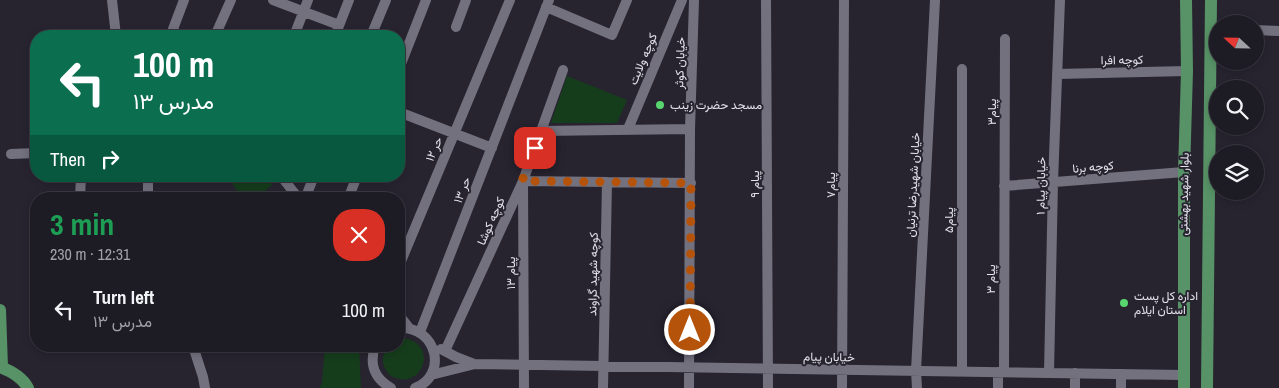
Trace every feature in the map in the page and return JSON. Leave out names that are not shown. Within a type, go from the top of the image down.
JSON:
[{"type":"main road","name":"بلوار شهید بهشتی","points":[[1184,388],[1186,0]]},
{"type":"main road","name":"بلوار شهید بهشتی","points":[[1211,0],[1213,15]]},
{"type":"main road","name":"بلوار شهید بهشتی","points":[[1207,388],[1213,70]]},
{"type":"main road","points":[[0,310],[1,367],[19,377],[29,387]]},
{"type":"street","points":[[112,0],[115,30]]},
{"type":"street","points":[[174,30],[173,28],[184,0]]},
{"type":"street","points":[[218,30],[231,0]]},
{"type":"street","points":[[273,0],[339,25]]},
{"type":"street","points":[[296,30],[308,0]]},
{"type":"street","points":[[337,30],[349,0]]},
{"type":"street","points":[[374,30],[386,0]]},
{"type":"street","points":[[405,54],[426,0]]},
{"type":"street","points":[[456,27],[466,0]]},
{"type":"street","name":"حر ۱۲","points":[[405,251],[510,0]]},
{"type":"street","points":[[548,4],[612,36],[626,0]]},
{"type":"street","name":"کوچه ولایت","points":[[628,129],[682,0]]},
{"type":"street","name":"خیابان کوثر","points":[[689,388],[690,128],[694,0]]},
{"type":"street","name":"پیام ۹","points":[[766,0],[768,388]]},
{"type":"street","name":"پیام۷","points":[[842,388],[844,0]]},
{"type":"street","name":"خیابان شهیدرضا ترنیان","points":[[917,388],[916,371],[935,0]]},
{"type":"street","name":"خیابان پیام ۱","points":[[1049,373],[1053,182],[1060,0]]},
{"type":"street","name":"۱۳ حر","points":[[419,333],[548,4]]},
{"type":"street","points":[[1264,30],[1279,31]]},
{"type":"street","name":"پیام۳","points":[[1004,186],[1005,39]]},
{"type":"street","name":"پیام۵","points":[[962,69],[962,371]]},
{"type":"street","name":"کوچه کوشا","points":[[446,351],[522,181],[563,70]]},
{"type":"street","name":"کوچه افرا","points":[[1057,74],[1187,72]]},
{"type":"street","points":[[405,114],[492,148]]},
{"type":"street","points":[[541,131],[690,128]]},
{"type":"street","points":[[11,154],[30,153]]},
{"type":"street","name":"کوچه برنا","points":[[1004,186],[1184,172]]},
{"type":"street","points":[[522,181],[691,183]]},
{"type":"street","name":"پیام ۱۳","points":[[522,181],[524,388]]},
{"type":"street","points":[[286,182],[294,192]]},
{"type":"street","name":"کوچه شهید گراوند","points":[[603,388],[607,182]]},
{"type":"street","name":"پیام ۳","points":[[998,388],[1001,372],[1004,186]]},
{"type":"street","points":[[405,320],[432,347],[435,356],[434,366],[427,381]]},
{"type":"street","points":[[405,330],[419,333]]},
{"type":"street","name":"خیابان پیام","points":[[419,333],[456,357],[475,364],[1183,375]]},
{"type":"street","points":[[194,352],[205,388]]},
{"type":"street","points":[[373,352],[374,370],[377,377],[391,388]]},
{"type":"street","name":"خیابان پیام","points":[[415,388],[427,381],[475,364]]},
{"type":"street","points":[[1075,373],[1075,388]]},
{"type":"street","points":[[1121,374],[1121,388]]},
{"type":"street","points":[[377,377],[377,388]]},
{"type":"green space","points":[[567,76],[627,100],[617,123],[551,123]]},
{"type":"green space","points":[[231,182],[270,182],[272,185],[264,192],[238,192]]},
{"type":"green space","points":[[405,339],[414,342],[421,348],[424,355],[423,364],[420,371],[414,377],[406,379],[394,377],[387,372],[383,360],[385,352],[405,352]]},
{"type":"green space","points":[[325,352],[359,352],[361,388],[319,388],[322,383]]},
{"type":"place","name":"مسجد حضرت زینب","points":[[660,105]]},
{"type":"place","name":"اداره کل پست استان ایلام","points":[[1124,303]]},
{"type":"route","points":[[535,148],[522,181],[691,183],[690,330]]}]
